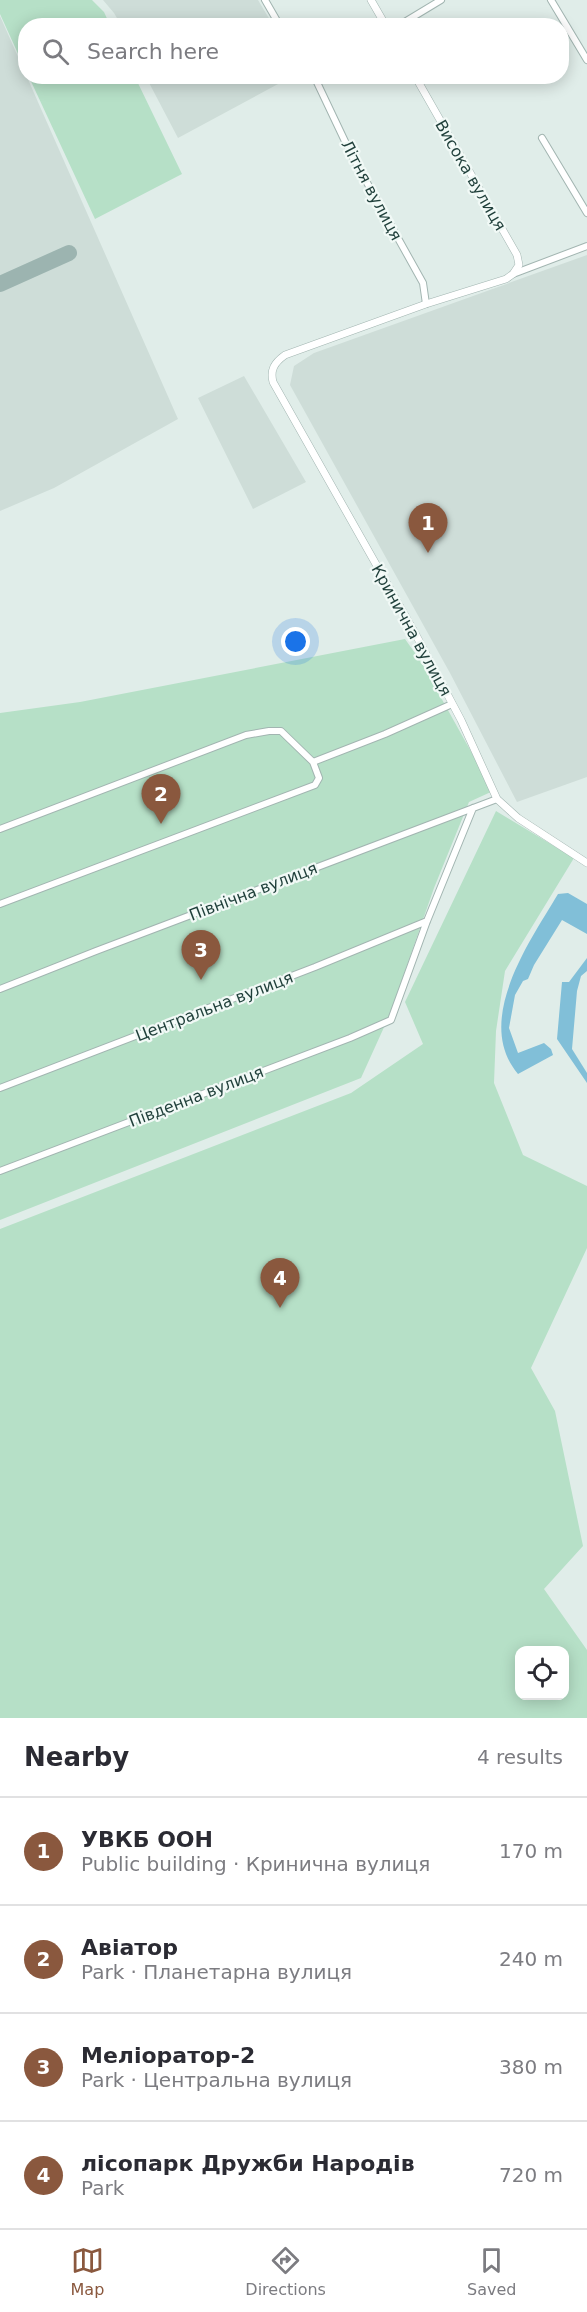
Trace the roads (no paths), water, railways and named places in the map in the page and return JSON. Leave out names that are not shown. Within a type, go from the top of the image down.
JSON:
[{"type":"street","points":[[265,0],[275,18]]},
{"type":"street","points":[[371,0],[381,18]]},
{"type":"street","points":[[411,18],[441,0]]},
{"type":"street","points":[[551,0],[562,18]]},
{"type":"street","points":[[569,30],[587,60]]},
{"type":"street","name":"Літня вулиця","points":[[318,84],[351,154],[423,283],[426,304]]},
{"type":"street","name":"Висока вулиця","points":[[420,84],[517,255],[519,265],[513,274]]},
{"type":"street","points":[[542,138],[587,213]]},
{"type":"street","points":[[426,304],[506,279],[513,274],[587,246]]},
{"type":"street","name":"Кринична вулиця","points":[[426,304],[285,355],[274,366],[271,373],[273,382],[416,635],[497,799],[518,818],[587,863]]},
{"type":"street","points":[[313,762],[385,734],[452,704]]},
{"type":"street","points":[[0,829],[246,735],[269,730],[281,731],[313,762],[319,778],[315,785],[0,904]]},
{"type":"street","name":"Північна вулиця","points":[[0,989],[151,929],[497,799]]},
{"type":"street","points":[[427,921],[473,808]]},
{"type":"street","name":"Південна вулиця","points":[[0,1172],[350,1038],[391,1020],[427,921]]},
{"type":"street","name":"Центральна вулиця","points":[[0,1088],[315,967],[427,921]]},
{"type":"water","points":[[568,893],[587,904],[587,934],[562,920],[528,979],[523,981],[515,995],[509,1028],[518,1053],[544,1043],[551,1049],[553,1055],[518,1074],[506,1053],[501,1030],[503,1006],[521,958],[534,934],[558,894]]},
{"type":"water","points":[[587,958],[587,971],[581,976],[577,991],[572,1049],[587,1073],[587,1083],[557,1039],[562,982],[569,982]]},
{"type":"place","name":"УВКБ ООН","points":[[428,553]]},
{"type":"place","name":"Авіатор","points":[[161,824]]},
{"type":"place","name":"Меліоратор-2","points":[[201,980]]},
{"type":"place","name":"лісопарк Дружби Народів","points":[[280,1308]]}]
